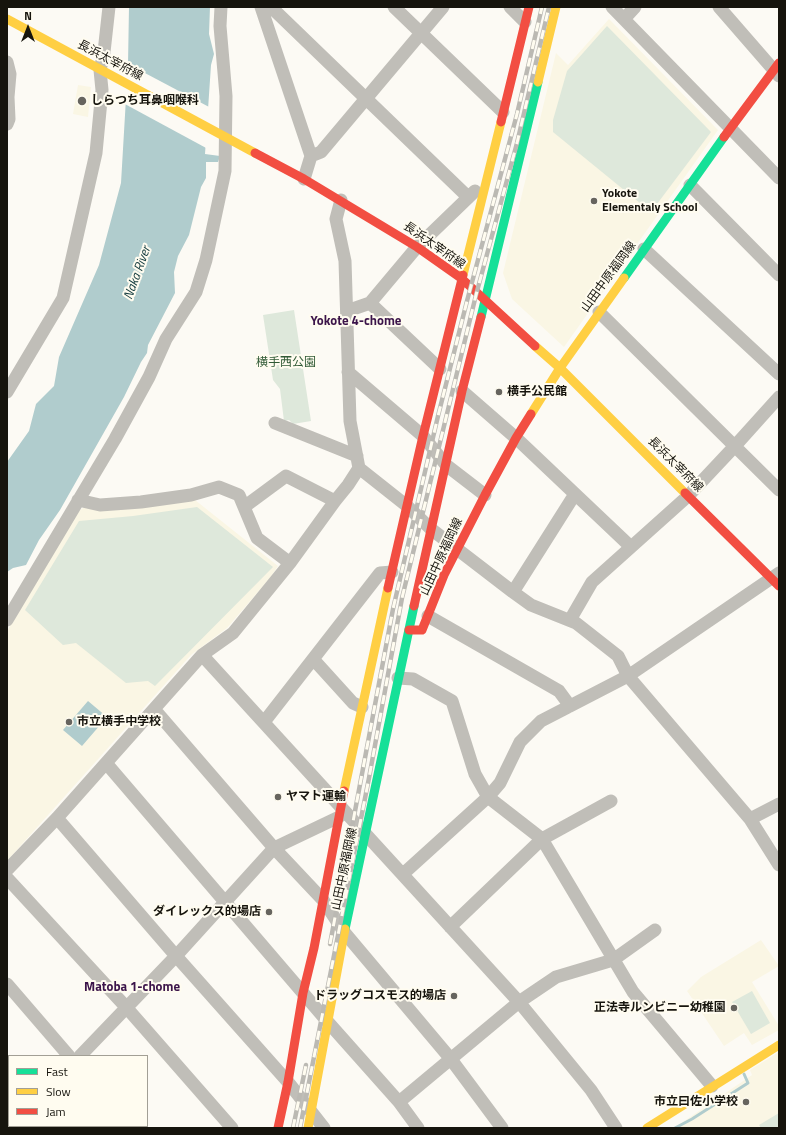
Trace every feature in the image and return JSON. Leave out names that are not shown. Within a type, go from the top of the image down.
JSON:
[{"type":"street","points":[[7,392],[63,298],[96,152],[104,72],[104,52],[108,7]]},
{"type":"street","points":[[7,620],[115,439],[149,376],[166,339],[196,292],[206,260],[225,171],[224,137],[226,96],[220,26],[221,7]]},
{"type":"street","points":[[261,7],[311,156],[304,179]]},
{"type":"street","points":[[271,7],[468,197]]},
{"type":"street","points":[[394,7],[503,112]]},
{"type":"street","points":[[311,156],[321,152],[442,7]]},
{"type":"street","points":[[510,7],[525,22]]},
{"type":"street","points":[[278,1128],[288,1082],[303,992],[340,811],[392,572],[461,278],[528,7]]},
{"type":"street","points":[[409,630],[462,391],[556,7]]},
{"type":"street","points":[[612,7],[779,178]]},
{"type":"street","points":[[624,19],[635,7]]},
{"type":"street","points":[[726,10],[777,70]]},
{"type":"street","name":"長浜太宰府線","points":[[7,19],[341,200],[417,247],[461,278],[560,368],[688,496],[776,579]]},
{"type":"street","points":[[7,62],[10,74],[8,97],[9,120],[7,124]]},
{"type":"street","name":"山田中原福岡線","points":[[308,1128],[344,932],[409,630],[422,630],[457,549],[485,495],[516,438],[560,368],[730,128],[777,70]]},
{"type":"street","points":[[347,311],[370,303],[417,247],[485,182]]},
{"type":"street","points":[[690,185],[779,274]]},
{"type":"street","points":[[7,870],[57,818],[202,655],[233,633],[290,563],[334,501],[348,485],[358,462],[350,421],[345,261],[336,219],[341,200]]},
{"type":"street","points":[[644,249],[779,374]]},
{"type":"street","points":[[370,303],[440,369]]},
{"type":"street","points":[[599,312],[779,490]]},
{"type":"street","points":[[348,372],[423,436],[446,465],[485,495]]},
{"type":"street","points":[[462,391],[516,438],[631,547]]},
{"type":"street","points":[[570,620],[592,582],[688,496],[779,397]]},
{"type":"street","points":[[275,423],[358,462],[431,529],[513,592],[531,605],[576,623],[618,656],[628,676],[750,819],[779,865]]},
{"type":"street","points":[[244,507],[286,476],[334,501]]},
{"type":"street","points":[[78,500],[100,505],[141,502],[190,495],[219,487],[239,495],[257,538],[290,563]]},
{"type":"street","points":[[513,592],[575,494]]},
{"type":"street","points":[[264,722],[314,660],[380,573],[392,572]]},
{"type":"street","points":[[403,874],[488,798],[500,783],[520,742],[541,721],[628,676],[776,579]]},
{"type":"street","points":[[428,616],[559,690],[570,706]]},
{"type":"street","points":[[202,655],[264,722],[340,811],[365,833],[519,1002],[591,1090],[616,1128]]},
{"type":"street","points":[[314,660],[353,703],[362,707]]},
{"type":"street","points":[[398,678],[413,679],[452,701],[475,774],[488,798],[542,839],[633,992],[712,1086]]},
{"type":"street","points":[[154,709],[274,848],[322,900],[344,932],[450,1058],[502,1128]]},
{"type":"street","points":[[106,763],[327,1021],[399,1102],[418,1128]]},
{"type":"street","points":[[450,927],[542,839],[611,801]]},
{"type":"street","points":[[750,819],[779,804]]},
{"type":"street","points":[[81,1055],[176,956],[274,848],[340,811]]},
{"type":"street","points":[[57,818],[176,956],[288,1082],[324,1128]]},
{"type":"street","points":[[7,878],[126,1007],[232,1128]]},
{"type":"street","points":[[399,1102],[519,1002],[556,977],[613,960],[655,930]]},
{"type":"street","points":[[7,984],[68,1055]]},
{"type":"street","points":[[647,1128],[779,1045]]},
{"type":"shaded area","name":"Yokote Elementaly School","points":[[609,19],[718,130],[564,347],[512,299],[503,273],[556,53],[568,65]]},
{"type":"shaded area","name":"しらつち耳鼻咽喉科","points":[[78,85],[91,87],[88,117],[73,114]]},
{"type":"shaded area","name":"市立横手中学校","points":[[190,496],[278,566],[270,578],[227,628],[191,655],[7,861],[7,631],[79,511],[83,508],[132,508]]},
{"type":"shaded area","name":"正法寺ルンビニー幼稚園","points":[[761,940],[779,966],[752,982],[779,1026],[779,1030],[752,1045],[744,1033],[724,1046],[687,991],[701,977]]},
{"type":"shaded area","name":"市立曰佐小学校","points":[[779,1052],[779,1128],[674,1128],[752,1075],[750,1070]]},
{"type":"green space","points":[[607,26],[711,132],[651,212],[553,132],[553,120],[567,71]]},
{"type":"green space","name":"横手西公園","points":[[294,310],[311,421],[293,424],[289,420],[284,421],[280,389],[273,380],[263,315]]},
{"type":"green space","points":[[197,507],[273,567],[155,686],[148,681],[126,683],[76,643],[63,645],[25,610],[79,521],[133,516]]},
{"type":"green space","points":[[752,991],[770,1023],[751,1034],[732,1002]]},
{"type":"green space","points":[[779,1113],[779,1128],[761,1128],[759,1125]]},
{"type":"water","name":"Naka River","points":[[129,7],[210,7],[209,34],[214,54],[211,65],[205,154],[220,156],[218,162],[206,162],[206,178],[201,187],[189,235],[178,256],[174,272],[175,293],[148,345],[147,353],[124,397],[60,510],[39,540],[26,565],[13,568],[7,572],[7,462],[29,431],[36,404],[54,386],[59,357],[99,265],[121,183],[128,64]]},
{"type":"water","points":[[88,701],[107,717],[82,746],[63,730]]},
{"type":"pier","points":[[126,63],[211,108],[208,149],[123,103]]},
{"type":"waterway","points":[[675,1128],[692,1119],[748,1083],[744,1074]]},
{"type":"railway","points":[[330,944],[393,609],[438,416],[517,114],[542,7]]},
{"type":"railway","points":[[300,1128],[369,778],[402,598],[476,295],[517,143],[549,7]]},
{"type":"railway","points":[[293,1128],[306,1065]]},
{"type":"traffic: fast","points":[[481,317],[538,82]]},
{"type":"traffic: fast","points":[[624,278],[724,137]]},
{"type":"traffic: fast","points":[[345,929],[414,606]]},
{"type":"traffic: slow","points":[[538,82],[556,7]]},
{"type":"traffic: slow","points":[[7,19],[255,153]]},
{"type":"traffic: slow","points":[[463,275],[501,122]]},
{"type":"traffic: slow","points":[[531,414],[560,368],[624,278]]},
{"type":"traffic: slow","points":[[535,346],[560,368],[685,493]]},
{"type":"traffic: slow","points":[[344,791],[388,588]]},
{"type":"traffic: slow","points":[[308,1128],[345,929]]},
{"type":"traffic: slow","points":[[647,1128],[779,1045]]},
{"type":"traffic: jam","points":[[501,122],[529,7]]},
{"type":"traffic: jam","points":[[724,137],[779,63]]},
{"type":"traffic: jam","points":[[255,153],[304,179],[417,247],[461,278],[535,346]]},
{"type":"traffic: jam","points":[[388,588],[423,436],[463,275]]},
{"type":"traffic: jam","points":[[414,606],[462,391],[481,317]]},
{"type":"traffic: jam","points":[[409,630],[422,630],[444,575],[485,495],[531,414]]},
{"type":"traffic: jam","points":[[685,493],[779,586]]},
{"type":"traffic: jam","points":[[278,1128],[288,1082],[303,993],[314,948],[344,791]]},
{"type":"place","name":"しらつち耳鼻咽喉科","points":[[82,101]]},
{"type":"place","name":"Yokote Elementaly School","points":[[594,201]]},
{"type":"place","name":"横手公民館","points":[[499,392]]},
{"type":"place","name":"市立横手中学校","points":[[69,722]]},
{"type":"place","name":"ヤマト運輸","points":[[278,797]]},
{"type":"place","name":"ダイレックス的場店","points":[[269,912]]},
{"type":"place","name":"ドラッグコスモス的場店","points":[[454,996]]},
{"type":"place","name":"正法寺ルンビニー幼稚園","points":[[734,1008]]},
{"type":"place","name":"市立曰佐小学校","points":[[746,1102]]},
{"type":"district","name":"Yokote 4-chome","points":[[356,322]]},
{"type":"district","name":"Matoba 1-chome","points":[[132,988]]}]
